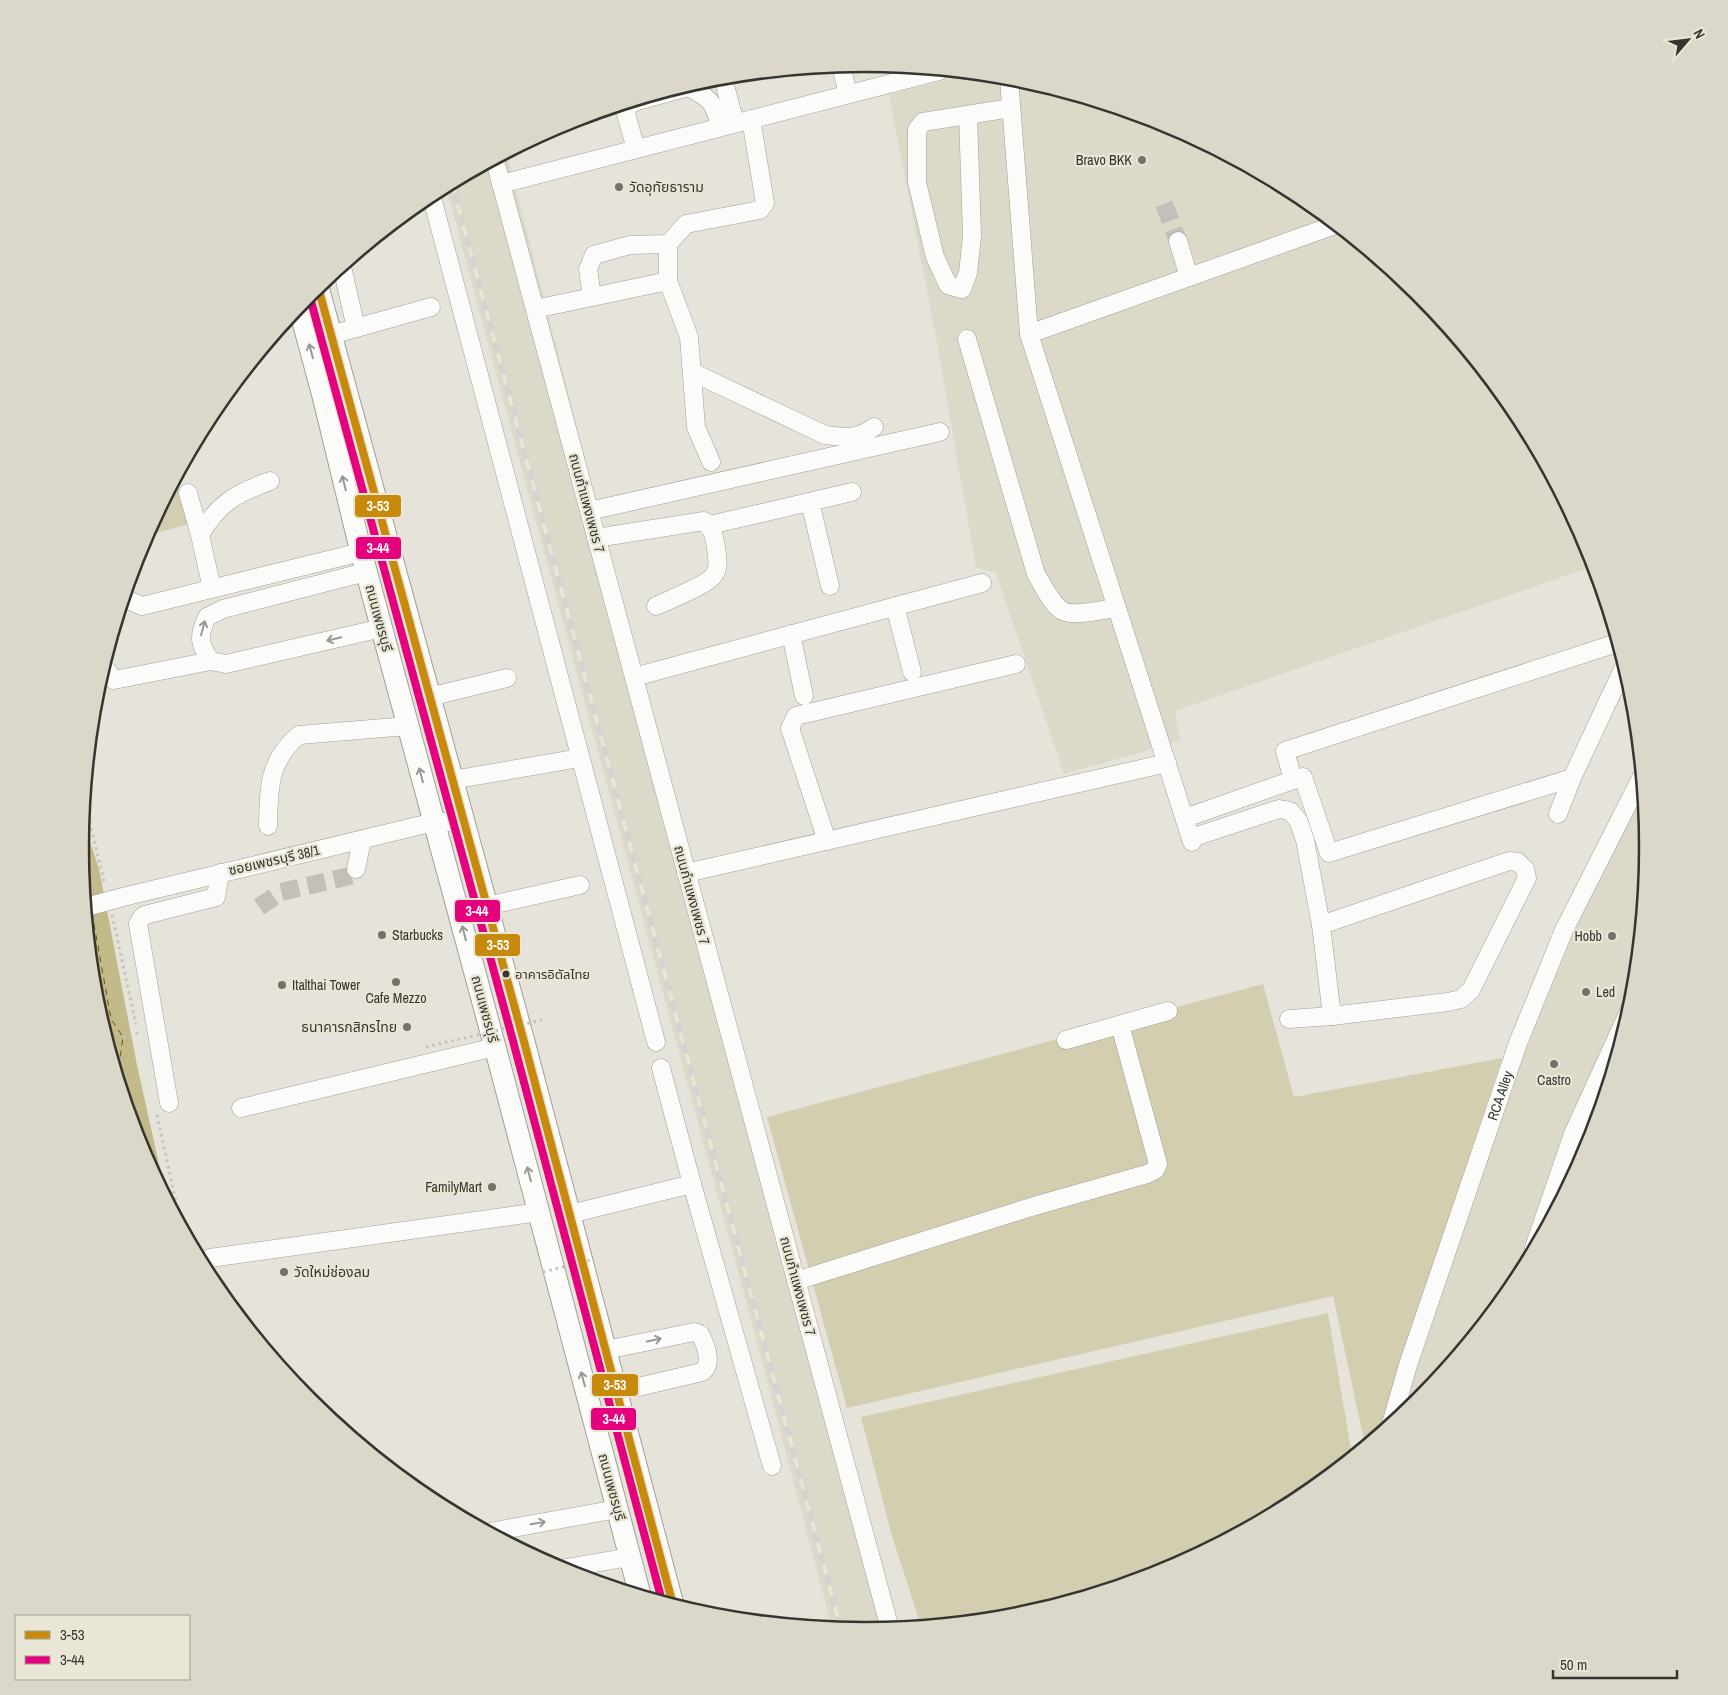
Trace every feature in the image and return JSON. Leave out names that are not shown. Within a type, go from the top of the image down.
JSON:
[{"type":"main road","name":"ถนนเพชรบุรี","points":[[320,295],[487,906],[671,1598]]},
{"type":"main road","name":"ถนนเพชรบุรี","points":[[300,316],[323,396],[363,562],[495,1047],[638,1588]]},
{"type":"main road","points":[[546,1238],[572,1223]]},
{"type":"street","points":[[843,73],[848,94]]},
{"type":"street","points":[[501,184],[924,75]]},
{"type":"street","points":[[711,462],[696,427],[689,337],[668,282],[668,244],[686,224],[760,210],[765,204],[735,123],[725,85]]},
{"type":"street","points":[[1010,86],[1029,334],[1192,840],[1279,809],[1290,811],[1298,820],[1305,840],[1322,925],[1332,1016]]},
{"type":"street","points":[[696,91],[704,95],[716,111],[735,123]]},
{"type":"street","points":[[968,115],[972,236],[968,273],[962,289],[948,285],[935,257],[917,182],[916,130],[923,122],[1011,108]]},
{"type":"street","points":[[627,110],[626,114],[636,149]]},
{"type":"street","name":"ถนนกำแพงเพชร 7","points":[[496,165],[888,1622]]},
{"type":"street","points":[[433,203],[656,1042]]},
{"type":"street","points":[[1029,334],[1328,227]]},
{"type":"street","points":[[1178,241],[1189,277]]},
{"type":"street","points":[[592,297],[588,269],[594,255],[630,245],[668,244]]},
{"type":"street","points":[[344,274],[356,328]]},
{"type":"street","points":[[535,309],[668,282]]},
{"type":"street","points":[[331,335],[432,306]]},
{"type":"street","points":[[967,339],[1036,574],[1062,611],[1073,614],[1117,608]]},
{"type":"street","points":[[692,372],[825,435],[845,437],[863,435],[874,426]]},
{"type":"street","points":[[589,511],[940,432]]},
{"type":"street","points":[[200,535],[217,510],[228,500],[243,491],[270,480]]},
{"type":"street","points":[[710,525],[852,492]]},
{"type":"street","points":[[188,493],[212,589]]},
{"type":"street","points":[[810,502],[830,586]]},
{"type":"street","points":[[596,538],[704,521],[710,525],[716,542],[718,564],[714,576],[700,586],[656,606]]},
{"type":"street","points":[[129,601],[142,606],[212,589],[363,562]]},
{"type":"street","points":[[211,661],[202,649],[200,636],[207,617],[223,609],[363,562]]},
{"type":"street","points":[[634,677],[982,583]]},
{"type":"street","points":[[895,606],[912,672]]},
{"type":"street","points":[[109,674],[114,680],[211,661],[226,664],[382,628]]},
{"type":"street","points":[[791,634],[804,696]]},
{"type":"street","points":[[1293,780],[1285,751],[1612,645]]},
{"type":"street","points":[[827,841],[790,728],[796,716],[1016,664]]},
{"type":"street","points":[[1558,814],[1572,778],[1620,676]]},
{"type":"street","points":[[430,697],[507,678]]},
{"type":"street","points":[[268,826],[269,793],[273,769],[286,745],[299,735],[408,726]]},
{"type":"street","points":[[452,780],[580,758]]},
{"type":"street","points":[[686,873],[1167,763]]},
{"type":"street","points":[[1185,818],[1303,777],[1329,853],[1572,778]]},
{"type":"street","name":"RCA Alley","points":[[1394,1412],[1408,1365],[1518,1043],[1564,930],[1636,788]]},
{"type":"street","name":"ซอยเพชรบุรี 38/1","points":[[92,905],[434,822],[463,822]]},
{"type":"street","points":[[356,869],[362,840]]},
{"type":"street","points":[[1289,1019],[1332,1016],[1461,999],[1471,990],[1527,878],[1525,869],[1518,862],[1509,861],[1322,925]]},
{"type":"street","points":[[162,1106],[138,924],[145,915],[216,897],[220,873]]},
{"type":"street","points":[[487,906],[580,885]]},
{"type":"street","points":[[1066,1040],[1168,1010]]},
{"type":"street","points":[[796,1280],[1155,1170],[1158,1164],[1120,1025]]},
{"type":"street","points":[[1545,1217],[1573,1134],[1614,1045]]},
{"type":"street","points":[[241,1108],[495,1047]]},
{"type":"street","points":[[661,1068],[772,1466]]},
{"type":"street","points":[[1573,1134],[1583,1137]]},
{"type":"street","points":[[572,1223],[692,1184]]},
{"type":"street","points":[[210,1258],[539,1212]]},
{"type":"street","points":[[606,1350],[694,1332],[700,1334],[704,1340],[709,1364],[702,1372],[617,1392]]},
{"type":"street","points":[[498,1531],[617,1509]]},
{"type":"street","points":[[576,1567],[630,1557]]},
{"type":"path","points":[[90,824],[106,890]]},
{"type":"path","points":[[111,909],[141,1042]]},
{"type":"path","points":[[426,1047],[542,1020]]},
{"type":"path","points":[[123,1037],[138,1033]]},
{"type":"path","points":[[162,1106],[178,1207]]},
{"type":"path","points":[[543,1272],[594,1258]]},
{"type":"shaded area","points":[[953,78],[1015,87],[1065,99],[1161,131],[1207,152],[1252,176],[1295,203],[1375,265],[1412,299],[1479,376],[1535,460],[1559,505],[1587,569],[1175,711],[1180,741],[1064,774],[996,573],[976,567],[936,337],[889,95]]},
{"type":"shaded area","points":[[508,159],[883,1622],[830,1621],[753,1327],[448,194]]},
{"type":"shaded area","points":[[178,487],[189,524],[156,533]]},
{"type":"shaded area","points":[[1635,776],[1639,848],[1632,949],[1624,999],[1613,1048],[1598,1097],[1580,1144],[1559,1190],[1535,1235],[1479,1319],[1412,1396],[1382,1424],[1502,1058],[1563,920]]},
{"type":"shaded area","points":[[89,839],[99,869],[137,1065],[161,1172],[130,1097],[115,1048],[104,999],[96,949],[91,898]]},
{"type":"shaded area","points":[[1263,984],[1294,1097],[1502,1058],[1382,1424],[1364,1439],[1333,1296],[847,1408],[767,1117]]},
{"type":"shaded area","points":[[1328,1313],[1351,1450],[1295,1492],[1251,1519],[1207,1543],[1161,1564],[1065,1596],[1015,1608],[919,1621],[892,1536],[861,1417]]},
{"type":"ferry route","points":[[93,919],[111,1019],[123,1037],[119,1062]]},
{"type":"tunnel","points":[[1164,204],[1178,241]]},
{"type":"tunnel","points":[[259,907],[281,892],[354,875],[356,869]]},
{"type":"railway","points":[[454,190],[839,1622]]},
{"type":"transit line","name":"3-53","points":[[320,295],[523,1038],[671,1598]]},
{"type":"transit line","name":"3-44","points":[[312,304],[513,1041],[660,1595]]},
{"type":"place","name":"Bravo BKK","points":[[1142,160]]},
{"type":"place","name":"วัดอุทัยธาราม","points":[[619,187]]},
{"type":"place","name":"Starbucks","points":[[382,935]]},
{"type":"place","name":"Hobb","points":[[1612,936]]},
{"type":"place","name":"อาคารอิตัลไทย","points":[[506,974]]},
{"type":"place","name":"Cafe Mezzo","points":[[396,982]]},
{"type":"place","name":"Italthai Tower","points":[[282,985]]},
{"type":"place","name":"Led","points":[[1586,992]]},
{"type":"place","name":"ธนาคารกสิกรไทย","points":[[407,1027]]},
{"type":"place","name":"Castro","points":[[1554,1064]]},
{"type":"place","name":"FamilyMart","points":[[492,1187]]},
{"type":"place","name":"วัดใหม่ช่องลม","points":[[284,1272]]}]
